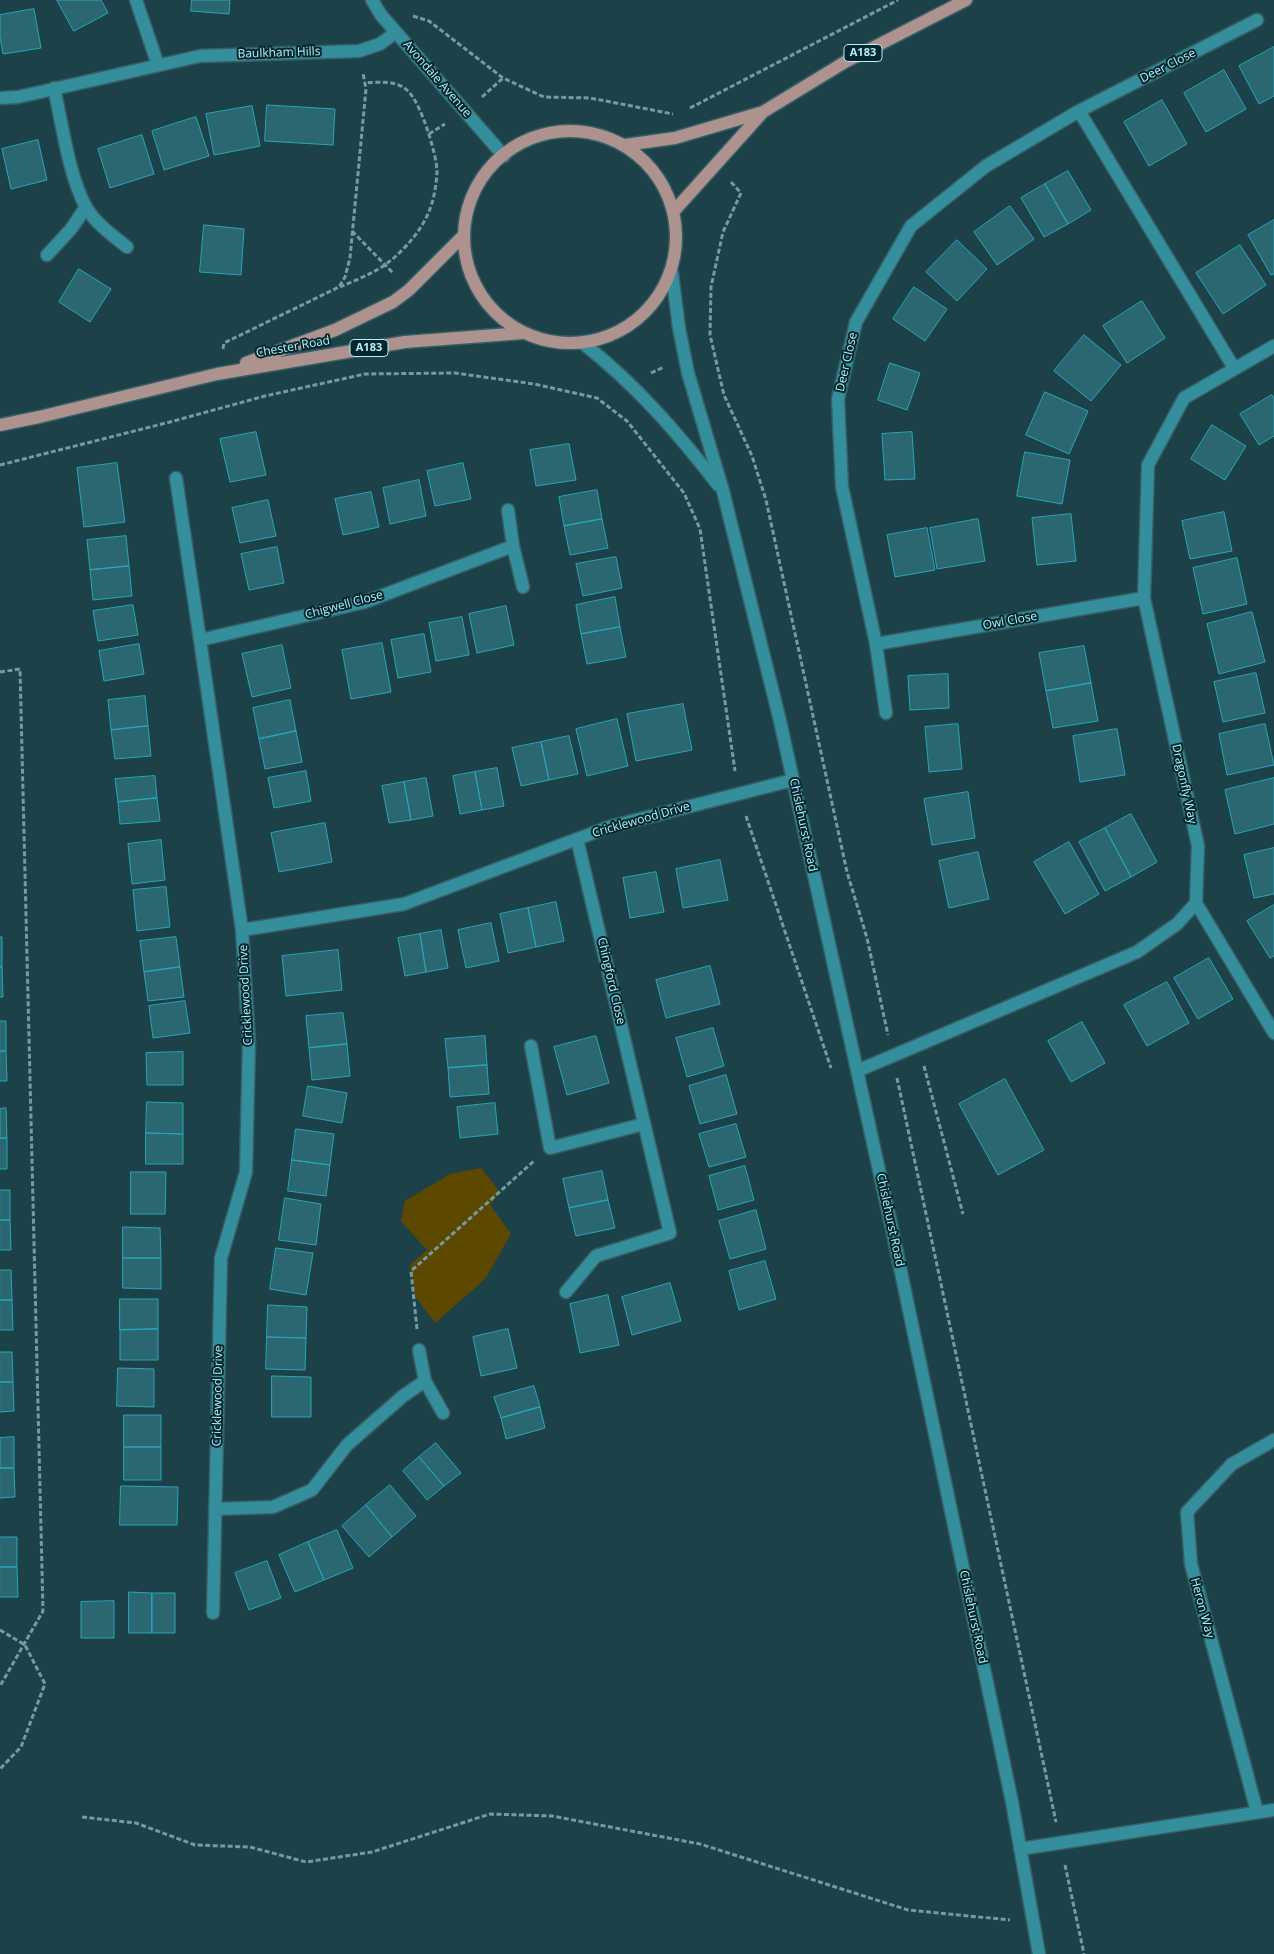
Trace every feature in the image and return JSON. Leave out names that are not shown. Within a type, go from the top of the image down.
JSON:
[{"type":"main road","name":"A183","points":[[625,145],[675,138],[763,112],[845,62],[966,0]]},
{"type":"main road","name":"A183","points":[[674,211],[763,112]]},
{"type":"main road","points":[[583,130],[625,145],[657,174],[674,211],[677,248],[672,273],[658,299],[640,318],[608,338],[584,344],[546,342],[523,333],[493,311],[478,292],[465,257],[463,236],[469,200],[478,181],[504,156],[522,143],[549,132],[583,130]]},
{"type":"main road","name":"Chester Road","points":[[217,374],[335,330],[393,302],[409,290],[463,236]]},
{"type":"main road","name":"Chester Road","points":[[0,425],[217,374],[405,342],[523,333]]},
{"type":"street","points":[[136,0],[158,65]]},
{"type":"street","name":"Avondale Avenue","points":[[372,0],[381,15],[504,156]]},
{"type":"street","name":"Deer Close","points":[[886,713],[876,644],[842,487],[838,399],[856,322],[911,226],[986,166],[1079,111],[1257,20]]},
{"type":"street","name":"Baulkham Hills","points":[[0,98],[18,96],[200,56],[359,51],[380,44],[396,32]]},
{"type":"street","points":[[54,88],[75,179],[86,207],[102,226],[127,247]]},
{"type":"street","points":[[1079,111],[1234,368]]},
{"type":"street","points":[[47,255],[71,229],[86,207]]},
{"type":"street","name":"Chislehurst Road","points":[[672,273],[679,328],[693,390],[723,491],[780,721],[895,1244],[1008,1782],[1039,1954]]},
{"type":"street","points":[[584,344],[617,370],[631,384],[685,442],[723,491]]},
{"type":"street","name":"Dragonfly Way","points":[[1196,904],[1198,846],[1144,598],[1148,465],[1184,398],[1274,346]]},
{"type":"street","points":[[176,478],[242,930]]},
{"type":"street","points":[[508,510],[513,546],[523,587]]},
{"type":"street","name":"Chigwell Close","points":[[200,640],[365,602],[513,546]]},
{"type":"street","name":"Owl Close","points":[[876,644],[1144,598]]},
{"type":"street","name":"Cricklewood Drive","points":[[213,1613],[221,1258],[246,1172],[250,1044],[242,930],[404,904],[609,827],[793,780]]},
{"type":"street","name":"Chingford Close","points":[[566,1292],[596,1256],[670,1233],[577,839]]},
{"type":"street","points":[[857,1071],[1138,952],[1177,924],[1196,904],[1274,1032]]},
{"type":"street","points":[[531,1046],[550,1148],[644,1124]]},
{"type":"street","points":[[419,1350],[425,1381],[443,1413]]},
{"type":"street","points":[[215,1508],[273,1507],[312,1490],[348,1445],[403,1396],[425,1381]]},
{"type":"street","name":"Heron Way","points":[[1257,1812],[1190,1564],[1187,1512],[1232,1464],[1274,1440]]},
{"type":"street","points":[[1020,1849],[1274,1810]]},
{"type":"path","points":[[683,111],[898,0]]},
{"type":"path","points":[[411,15],[429,21],[503,78],[544,98],[590,98],[677,115]]},
{"type":"path","points":[[340,287],[350,258],[366,89],[359,51]]},
{"type":"path","points":[[217,374],[224,343],[376,270],[407,243],[425,220],[435,193],[437,170],[428,134],[417,104],[408,90],[396,84],[382,82],[365,83]]},
{"type":"path","points":[[611,408],[631,384],[685,355],[713,349]]},
{"type":"path","points":[[0,465],[265,396],[365,374],[455,373],[534,384],[597,398],[611,408],[627,421],[684,493],[700,529],[738,794],[832,1072]]},
{"type":"path","points":[[0,672],[20,669],[44,1611],[0,1686]]},
{"type":"path","points":[[919,1046],[964,1214]]},
{"type":"path","points":[[419,1350],[411,1271],[550,1148]]},
{"type":"path","points":[[0,1630],[25,1645],[45,1684],[21,1747],[0,1769]]},
{"type":"path","points":[[82,1817],[136,1823],[195,1845],[250,1847],[306,1862],[372,1852],[490,1814],[552,1816],[700,1844],[908,1910],[1033,1923]]},
{"type":"shaded area","points":[[481,1168],[500,1192],[490,1205],[511,1234],[485,1279],[435,1323],[415,1296],[410,1265],[427,1250],[401,1221],[405,1201],[450,1174]]},
{"type":"building","points":[[57,0],[101,0],[108,13],[74,31]]},
{"type":"building","points":[[192,0],[230,0],[229,14],[191,11]]},
{"type":"building","points":[[34,9],[41,48],[3,54],[0,37],[0,15]]},
{"type":"building","points":[[1274,47],[1274,96],[1259,104],[1239,66]]},
{"type":"building","points":[[1224,70],[1246,109],[1206,132],[1184,93]]},
{"type":"building","points":[[1162,100],[1187,144],[1149,166],[1124,122]]},
{"type":"building","points":[[267,105],[335,109],[333,145],[265,141]]},
{"type":"building","points":[[252,106],[260,146],[214,155],[206,114]]},
{"type":"building","points":[[196,117],[209,156],[164,170],[152,131]]},
{"type":"building","points":[[142,135],[154,174],[110,188],[98,149]]},
{"type":"building","points":[[38,140],[47,180],[11,189],[2,149]]},
{"type":"building","points":[[1068,171],[1091,210],[1068,224],[1045,184]]},
{"type":"building","points":[[1045,184],[1068,224],[1044,237],[1021,198]]},
{"type":"building","points":[[1010,206],[1034,239],[997,265],[974,232]]},
{"type":"building","points":[[1274,220],[1274,274],[1271,275],[1248,235]]},
{"type":"building","points":[[204,225],[244,229],[241,275],[200,272]]},
{"type":"building","points":[[957,240],[987,269],[957,301],[926,272]]},
{"type":"building","points":[[1240,245],[1266,285],[1223,314],[1196,273]]},
{"type":"building","points":[[79,269],[111,289],[90,322],[59,302]]},
{"type":"building","points":[[914,287],[947,309],[925,341],[893,319]]},
{"type":"building","points":[[1142,301],[1165,338],[1127,363],[1103,326]]},
{"type":"building","points":[[1084,335],[1121,365],[1091,401],[1054,371]]},
{"type":"building","points":[[890,363],[920,373],[907,410],[878,400]]},
{"type":"building","points":[[1045,392],[1088,411],[1069,454],[1026,435]]},
{"type":"building","points":[[1272,395],[1274,399],[1274,436],[1259,445],[1240,414]]},
{"type":"building","points":[[1212,425],[1246,446],[1225,480],[1191,459]]},
{"type":"building","points":[[256,432],[266,475],[230,482],[220,439]]},
{"type":"building","points":[[912,432],[915,479],[885,480],[882,434]]},
{"type":"building","points":[[569,444],[576,480],[536,486],[530,450]]},
{"type":"building","points":[[1025,452],[1070,460],[1062,504],[1017,496]]},
{"type":"building","points":[[117,463],[125,522],[84,527],[77,468]]},
{"type":"building","points":[[463,463],[471,499],[435,506],[427,471]]},
{"type":"building","points":[[419,480],[426,516],[390,524],[383,488]]},
{"type":"building","points":[[597,490],[602,519],[564,526],[559,497]]},
{"type":"building","points":[[371,492],[379,527],[343,535],[335,499]]},
{"type":"building","points":[[268,500],[276,536],[240,543],[232,508]]},
{"type":"building","points":[[1224,512],[1232,551],[1190,559],[1182,521]]},
{"type":"building","points":[[1071,514],[1076,561],[1037,565],[1032,518]]},
{"type":"building","points":[[602,519],[608,548],[570,555],[564,526]]},
{"type":"building","points":[[978,519],[985,561],[937,569],[930,528]]},
{"type":"building","points":[[927,528],[935,570],[895,577],[887,535]]},
{"type":"building","points":[[126,536],[129,566],[90,570],[87,540]]},
{"type":"building","points":[[277,547],[284,583],[249,590],[241,554]]},
{"type":"building","points":[[616,557],[622,588],[583,596],[576,564]]},
{"type":"building","points":[[1237,558],[1247,604],[1203,614],[1193,568]]},
{"type":"building","points":[[129,566],[132,596],[93,600],[90,570]]},
{"type":"building","points":[[615,597],[620,627],[581,634],[576,605]]},
{"type":"building","points":[[133,605],[138,635],[98,641],[93,611]]},
{"type":"building","points":[[506,606],[514,645],[477,653],[469,614]]},
{"type":"building","points":[[1252,612],[1265,662],[1219,674],[1207,624]]},
{"type":"building","points":[[462,617],[469,655],[436,661],[429,623]]},
{"type":"building","points":[[620,627],[626,657],[587,664],[581,634]]},
{"type":"building","points":[[424,634],[431,672],[398,678],[391,640]]},
{"type":"building","points":[[382,643],[391,692],[351,699],[342,650]]},
{"type":"building","points":[[139,644],[144,674],[104,681],[99,651]]},
{"type":"building","points":[[282,645],[291,688],[252,697],[242,654]]},
{"type":"building","points":[[1084,646],[1091,683],[1046,691],[1039,653]]},
{"type":"building","points":[[1256,673],[1265,713],[1223,722],[1214,682]]},
{"type":"building","points":[[948,674],[949,708],[910,710],[908,676]]},
{"type":"building","points":[[1091,683],[1098,721],[1053,728],[1046,691]]},
{"type":"building","points":[[145,696],[148,726],[111,730],[108,700]]},
{"type":"building","points":[[290,700],[296,731],[259,739],[253,708]]},
{"type":"building","points":[[683,704],[692,750],[636,761],[627,714]]},
{"type":"building","points":[[617,719],[628,766],[587,776],[576,729]]},
{"type":"building","points":[[958,724],[962,769],[929,772],[925,727]]},
{"type":"building","points":[[1265,724],[1274,765],[1227,775],[1219,734]]},
{"type":"building","points":[[148,726],[151,756],[115,759],[111,730]]},
{"type":"building","points":[[1117,729],[1125,775],[1080,782],[1073,736]]},
{"type":"building","points":[[296,731],[302,762],[265,769],[259,739]]},
{"type":"building","points":[[569,736],[578,774],[549,780],[541,742]]},
{"type":"building","points":[[541,742],[549,780],[521,786],[512,748]]},
{"type":"building","points":[[497,768],[504,806],[482,810],[475,772]]},
{"type":"building","points":[[306,771],[311,801],[274,808],[268,778]]},
{"type":"building","points":[[475,772],[482,810],[460,814],[453,776]]},
{"type":"building","points":[[155,776],[157,798],[118,802],[115,779]]},
{"type":"building","points":[[426,778],[433,816],[411,820],[404,782]]},
{"type":"building","points":[[1274,778],[1274,824],[1235,834],[1225,790]]},
{"type":"building","points":[[404,782],[411,820],[389,823],[382,786]]},
{"type":"building","points":[[968,792],[975,838],[932,845],[924,799]]},
{"type":"building","points":[[157,798],[160,821],[120,824],[118,802]]},
{"type":"building","points":[[1131,814],[1157,862],[1131,877],[1105,828]]},
{"type":"building","points":[[325,823],[332,862],[279,872],[271,833]]},
{"type":"building","points":[[1105,828],[1131,877],[1105,891],[1079,842]]},
{"type":"building","points":[[161,840],[165,880],[132,884],[128,844]]},
{"type":"building","points":[[1069,842],[1099,894],[1065,914],[1034,862]]},
{"type":"building","points":[[1274,848],[1274,894],[1254,898],[1244,855]]},
{"type":"building","points":[[978,852],[989,899],[949,908],[939,861]]},
{"type":"building","points":[[720,860],[728,900],[683,908],[676,869]]},
{"type":"building","points":[[656,872],[664,912],[630,918],[623,878]]},
{"type":"building","points":[[166,887],[170,927],[137,931],[133,890]]},
{"type":"building","points":[[556,902],[564,941],[536,947],[528,908]]},
{"type":"building","points":[[1274,905],[1274,956],[1270,958],[1247,921]]},
{"type":"building","points":[[528,908],[536,947],[508,953],[500,914]]},
{"type":"building","points":[[491,923],[499,961],[466,968],[458,930]]},
{"type":"building","points":[[441,930],[448,968],[426,972],[420,934]]},
{"type":"building","points":[[420,934],[426,972],[405,976],[398,938]]},
{"type":"building","points":[[0,937],[2,937],[2,967],[0,967]]},
{"type":"building","points":[[176,937],[180,967],[144,972],[140,941]]},
{"type":"building","points":[[338,950],[342,990],[286,996],[282,956]]},
{"type":"building","points":[[1209,958],[1233,999],[1198,1019],[1174,978]]},
{"type":"building","points":[[710,966],[720,1004],[666,1018],[656,980]]},
{"type":"building","points":[[0,967],[2,967],[3,997],[0,997]]},
{"type":"building","points":[[180,967],[184,997],[148,1001],[144,972]]},
{"type":"building","points":[[1167,982],[1189,1023],[1147,1046],[1124,1005]]},
{"type":"building","points":[[185,1001],[190,1033],[153,1038],[149,1006]]},
{"type":"building","points":[[343,1013],[347,1044],[309,1048],[306,1016]]},
{"type":"building","points":[[0,1021],[6,1021],[6,1051],[0,1051]]},
{"type":"building","points":[[1082,1022],[1105,1063],[1071,1082],[1048,1041]]},
{"type":"building","points":[[713,1028],[724,1066],[687,1077],[676,1038]]},
{"type":"building","points":[[485,1036],[487,1065],[448,1068],[445,1039]]},
{"type":"building","points":[[596,1036],[609,1083],[567,1095],[554,1047]]},
{"type":"building","points":[[347,1044],[350,1076],[312,1080],[309,1048]]},
{"type":"building","points":[[0,1051],[6,1051],[7,1081],[0,1081]]},
{"type":"building","points":[[183,1052],[183,1085],[147,1085],[146,1053]]},
{"type":"building","points":[[487,1065],[489,1094],[450,1097],[448,1068]]},
{"type":"building","points":[[726,1075],[737,1114],[700,1124],[689,1086]]},
{"type":"building","points":[[1005,1079],[1044,1150],[998,1175],[959,1104]]},
{"type":"building","points":[[308,1086],[347,1093],[342,1123],[303,1116]]},
{"type":"building","points":[[147,1102],[183,1103],[183,1134],[146,1133]]},
{"type":"building","points":[[495,1103],[498,1134],[460,1138],[457,1107]]},
{"type":"building","points":[[6,1108],[7,1138],[0,1138],[0,1109]]},
{"type":"building","points":[[736,1124],[746,1157],[709,1167],[699,1134]]},
{"type":"building","points":[[296,1129],[334,1134],[330,1165],[292,1160]]},
{"type":"building","points":[[146,1133],[183,1134],[183,1164],[146,1164]]},
{"type":"building","points":[[0,1138],[7,1138],[7,1169],[0,1169]]},
{"type":"building","points":[[292,1160],[330,1165],[326,1196],[288,1191]]},
{"type":"building","points":[[745,1166],[754,1200],[718,1210],[709,1176]]},
{"type":"building","points":[[602,1171],[608,1200],[569,1208],[563,1179]]},
{"type":"building","points":[[131,1172],[166,1172],[165,1214],[131,1214]]},
{"type":"building","points":[[0,1190],[10,1190],[10,1220],[0,1220]]},
{"type":"building","points":[[285,1198],[321,1204],[316,1245],[279,1240]]},
{"type":"building","points":[[608,1200],[615,1228],[576,1236],[569,1208]]},
{"type":"building","points":[[756,1210],[766,1249],[730,1259],[719,1221]]},
{"type":"building","points":[[0,1220],[10,1220],[11,1250],[0,1250]]},
{"type":"building","points":[[123,1227],[160,1228],[161,1258],[123,1258]]},
{"type":"building","points":[[276,1248],[313,1253],[306,1295],[270,1289]]},
{"type":"building","points":[[123,1258],[161,1258],[161,1289],[123,1288]]},
{"type":"building","points":[[765,1261],[776,1299],[739,1310],[729,1271]]},
{"type":"building","points":[[0,1270],[11,1270],[12,1300],[0,1300]]},
{"type":"building","points":[[670,1283],[681,1321],[632,1335],[622,1297]]},
{"type":"building","points":[[608,1295],[619,1345],[580,1353],[570,1304]]},
{"type":"building","points":[[120,1299],[158,1299],[158,1329],[120,1330]]},
{"type":"building","points":[[0,1300],[12,1300],[13,1330],[0,1330]]},
{"type":"building","points":[[268,1305],[307,1307],[306,1338],[267,1337]]},
{"type":"building","points":[[158,1329],[158,1360],[120,1360],[120,1330]]},
{"type":"building","points":[[508,1329],[517,1368],[481,1376],[473,1337]]},
{"type":"building","points":[[267,1337],[306,1338],[305,1370],[266,1369]]},
{"type":"building","points":[[0,1352],[12,1352],[13,1382],[0,1382]]},
{"type":"building","points":[[118,1368],[154,1369],[154,1407],[117,1406]]},
{"type":"building","points":[[272,1376],[311,1377],[311,1417],[272,1417]]},
{"type":"building","points":[[0,1382],[13,1382],[14,1411],[0,1412]]},
{"type":"building","points":[[534,1386],[540,1407],[501,1418],[494,1397]]},
{"type":"building","points":[[540,1407],[545,1428],[506,1439],[501,1418]]},
{"type":"building","points":[[124,1415],[161,1415],[161,1447],[124,1447]]},
{"type":"building","points":[[14,1437],[14,1468],[0,1468],[0,1438]]},
{"type":"building","points":[[436,1443],[461,1473],[444,1486],[419,1457]]},
{"type":"building","points":[[124,1447],[161,1447],[161,1480],[124,1480]]},
{"type":"building","points":[[419,1457],[444,1486],[427,1500],[403,1471]]},
{"type":"building","points":[[0,1468],[14,1468],[15,1497],[0,1498]]},
{"type":"building","points":[[390,1485],[416,1516],[392,1537],[366,1505]]},
{"type":"building","points":[[121,1486],[178,1487],[177,1525],[120,1525]]},
{"type":"building","points":[[366,1505],[392,1537],[369,1557],[342,1526]]},
{"type":"building","points":[[337,1530],[353,1568],[324,1580],[308,1542]]},
{"type":"building","points":[[0,1537],[17,1537],[17,1567],[0,1567]]},
{"type":"building","points":[[308,1542],[324,1580],[295,1592],[279,1555]]},
{"type":"building","points":[[267,1561],[281,1598],[249,1610],[235,1573]]},
{"type":"building","points":[[0,1567],[17,1567],[18,1597],[0,1597]]},
{"type":"building","points":[[129,1592],[152,1593],[152,1633],[129,1633]]},
{"type":"building","points":[[152,1593],[175,1593],[175,1633],[152,1633]]},
{"type":"building","points":[[114,1601],[114,1638],[81,1638],[81,1602]]}]
